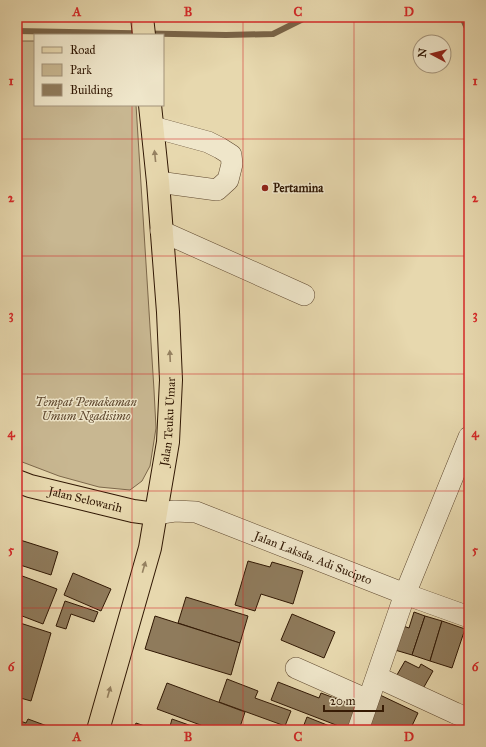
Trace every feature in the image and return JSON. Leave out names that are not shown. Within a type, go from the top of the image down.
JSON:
[{"type":"main road","points":[[142,17],[144,34]]},
{"type":"main road","name":"Jalan Teuku Umar","points":[[98,730],[150,548],[168,442],[171,380],[168,312],[158,182],[150,106]]},
{"type":"main road","name":"Jalan Selowarih","points":[[17,481],[30,486],[133,511],[155,514]]},
{"type":"street","points":[[153,127],[208,142],[231,155],[232,164],[228,180],[217,190],[158,182]]},
{"type":"street","points":[[161,231],[304,295]]},
{"type":"street","points":[[358,730],[405,594],[469,437]]},
{"type":"street","name":"Jalan Laksda. Adi Sucipto","points":[[155,514],[175,510],[196,512],[405,594],[469,617]]},
{"type":"street","points":[[296,668],[368,700]]},
{"type":"street","points":[[376,677],[469,719]]},
{"type":"green space","name":"Tempat Pemakaman Umum Ngadisimo","points":[[17,41],[34,41],[34,106],[136,106],[156,428],[150,466],[142,481],[130,490],[99,487],[59,476],[17,460]]},
{"type":"building","points":[[17,539],[58,552],[51,575],[17,564]]},
{"type":"building","points":[[248,561],[270,567],[272,562],[303,571],[293,604],[261,594],[255,611],[235,605]]},
{"type":"building","points":[[73,573],[111,589],[101,611],[64,595]]},
{"type":"building","points":[[17,574],[57,589],[43,624],[17,614]]},
{"type":"building","points":[[186,597],[248,616],[240,643],[178,623]]},
{"type":"building","points":[[65,601],[98,612],[94,622],[71,614],[66,629],[56,626]]},
{"type":"building","points":[[414,612],[425,616],[412,655],[395,650],[403,626],[409,628]]},
{"type":"building","points":[[292,614],[335,632],[324,658],[281,640]]},
{"type":"building","points":[[155,616],[240,643],[231,675],[145,649]]},
{"type":"building","points":[[425,616],[442,621],[430,661],[412,655]]},
{"type":"building","points":[[442,621],[465,629],[452,668],[430,661]]},
{"type":"building","points":[[17,622],[51,633],[31,701],[17,697]]},
{"type":"building","points":[[405,661],[419,668],[421,664],[433,671],[420,694],[394,680]]},
{"type":"building","points":[[227,679],[258,691],[255,698],[291,711],[285,726],[219,702]]},
{"type":"building","points":[[278,682],[319,698],[321,693],[361,708],[349,730],[271,700]]},
{"type":"building","points":[[167,683],[245,712],[239,730],[214,730],[157,709]]},
{"type":"building","points":[[380,695],[418,713],[410,730],[373,730],[366,726]]},
{"type":"building","points":[[307,717],[337,729],[337,730],[302,730]]},
{"type":"building","points":[[28,719],[58,730],[17,730],[17,720],[26,723]]},
{"type":"building","points":[[172,719],[203,730],[169,730]]},
{"type":"building","points":[[136,723],[156,730],[133,730]]},
{"type":"waterway","points":[[17,31],[226,35],[273,34],[307,17]]},
{"type":"waterway","points":[[462,17],[469,31]]},
{"type":"place","name":"Pertamina","points":[[265,188]]}]
